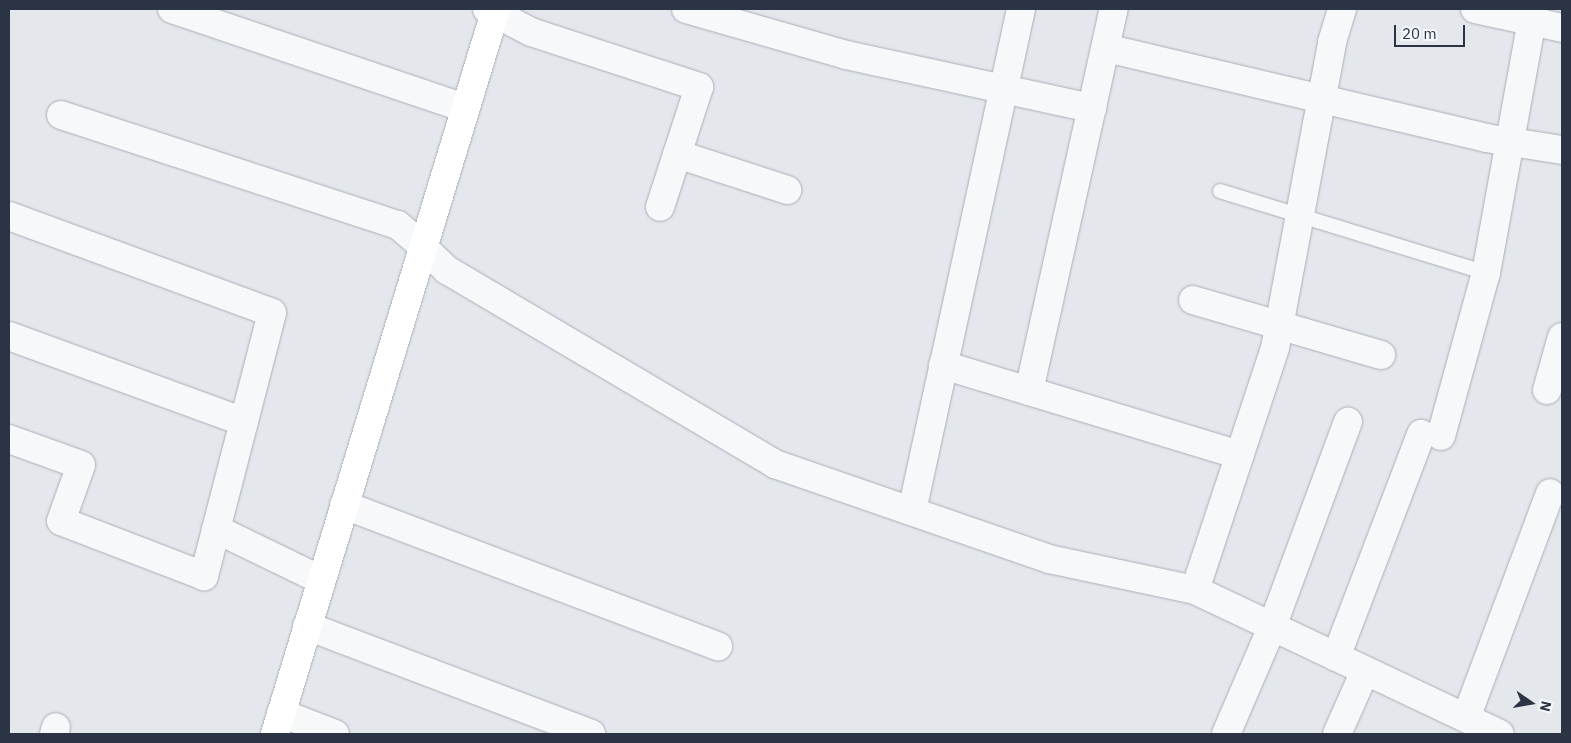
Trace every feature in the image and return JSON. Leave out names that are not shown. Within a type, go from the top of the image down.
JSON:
[{"type":"main road","points":[[278,723],[465,108],[492,10]]},
{"type":"street","points":[[172,9],[465,108]]},
{"type":"street","points":[[686,9],[846,55],[1004,87],[1092,108]]},
{"type":"street","points":[[912,512],[1020,9]]},
{"type":"street","points":[[1029,391],[1114,9]]},
{"type":"street","points":[[1195,590],[1275,348],[1321,101],[1342,9]]},
{"type":"street","points":[[1475,9],[1533,15],[1562,28]]},
{"type":"street","points":[[492,10],[531,32],[699,87],[660,206]]},
{"type":"street","points":[[1336,657],[1431,435],[1486,273],[1533,15]]},
{"type":"street","points":[[1106,48],[1321,101],[1486,138],[1509,139],[1562,150]]},
{"type":"street","points":[[61,115],[398,225],[447,270],[775,464],[1048,559],[1195,590],[1500,734]]},
{"type":"street","points":[[677,154],[787,190]]},
{"type":"street","points":[[9,216],[272,313],[204,576],[61,521],[81,465],[9,439]]},
{"type":"street","points":[[1194,300],[1382,355]]},
{"type":"street","points":[[9,336],[244,422]]},
{"type":"street","points":[[1547,390],[1562,337]]},
{"type":"street","points":[[943,365],[1240,455]]},
{"type":"street","points":[[1226,734],[1272,627],[1348,422]]},
{"type":"street","points":[[1466,718],[1550,493]]},
{"type":"street","points":[[344,505],[718,646]]},
{"type":"street","points":[[216,529],[321,580]]},
{"type":"street","points":[[307,626],[591,734]]},
{"type":"street","points":[[1337,734],[1365,671]]},
{"type":"street","points":[[278,723],[335,734]]},
{"type":"lane","points":[[1220,191],[1486,273]]}]
